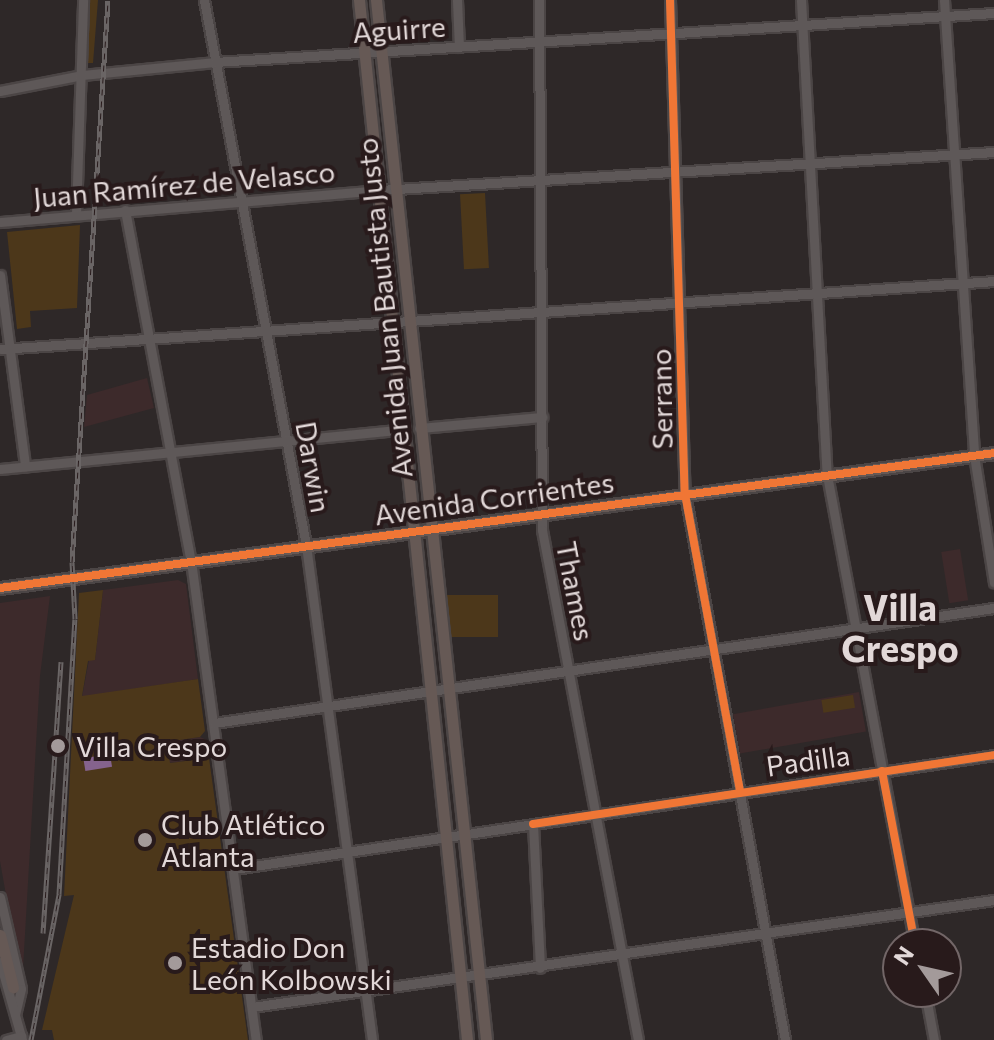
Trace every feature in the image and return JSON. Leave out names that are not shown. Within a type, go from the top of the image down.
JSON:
[{"type":"main road","name":"Avenida Juan Bautista Justo","points":[[359,0],[467,1040]]},
{"type":"main road","name":"Avenida Juan Bautista Justo","points":[[376,0],[486,1040]]},
{"type":"main road","name":"Avenida Corrientes","points":[[0,588],[994,453]]},
{"type":"main road","points":[[0,935],[14,990]]},
{"type":"street","points":[[76,215],[83,0]]},
{"type":"street","name":"Darwin","points":[[204,0],[306,545],[372,1040]]},
{"type":"street","points":[[457,0],[459,47]]},
{"type":"street","name":"Thames","points":[[539,0],[544,310],[543,514],[569,672],[638,1040]]},
{"type":"street","name":"Serrano","points":[[670,0],[685,494],[785,1040]]},
{"type":"street","points":[[801,0],[827,475],[912,928]]},
{"type":"street","points":[[944,0],[974,455],[994,582]]},
{"type":"street","name":"Aguirre","points":[[0,91],[82,75],[215,62],[994,13]]},
{"type":"street","name":"Juan Ramírez de Velasco","points":[[0,222],[380,190],[994,152]]},
{"type":"street","points":[[125,210],[191,561],[256,1040]]},
{"type":"street","points":[[0,275],[5,349],[25,466]]},
{"type":"street","points":[[5,349],[994,281]]},
{"type":"street","points":[[419,428],[543,417]]},
{"type":"street","points":[[0,469],[405,429]]},
{"type":"street","points":[[214,723],[448,691],[994,608]]},
{"type":"street","name":"Padilla","points":[[234,869],[446,834],[533,824],[994,755]]},
{"type":"street","points":[[533,824],[540,968]]},
{"type":"street","points":[[0,897],[21,1038],[6,1040]]},
{"type":"street","points":[[252,1007],[540,968],[994,900]]},
{"type":"street","points":[[0,962],[14,990]]},
{"type":"street","points":[[928,1008],[934,1040]]},
{"type":"shaded area","points":[[86,0],[98,0],[93,63],[87,63]]},
{"type":"shaded area","points":[[485,193],[489,268],[464,269],[460,194]]},
{"type":"shaded area","points":[[80,225],[77,308],[30,311],[31,327],[17,329],[7,232]]},
{"type":"shaded area","points":[[147,378],[154,408],[84,427],[87,395]]},
{"type":"shaded area","points":[[960,549],[968,600],[949,603],[941,552]]},
{"type":"shaded area","points":[[178,580],[186,584],[198,679],[82,697],[89,660],[95,660],[103,590]]},
{"type":"shaded area","name":"Club Atlético Atlanta","points":[[103,590],[95,660],[88,661],[82,696],[198,679],[205,731],[200,737],[166,742],[170,763],[209,758],[248,1040],[54,1040],[52,1030],[42,1030],[74,895],[64,896],[79,593]]},
{"type":"shaded area","points":[[447,595],[498,595],[498,637],[447,637]]},
{"type":"shaded area","points":[[50,596],[40,676],[22,986],[0,861],[0,603]]},
{"type":"shaded area","points":[[859,692],[866,731],[740,754],[733,714]]},
{"type":"shaded area","points":[[853,695],[855,708],[823,713],[821,700]]},
{"type":"shaded area","points":[[200,737],[207,740],[209,758],[169,763],[166,742]]},
{"type":"shaded area","points":[[110,754],[112,767],[85,771],[83,758]]},
{"type":"railway","points":[[31,1040],[59,894],[75,619],[72,562],[108,0]]},
{"type":"railway","points":[[43,933],[61,662]]},
{"type":"cycle path","points":[[670,0],[685,494],[740,791]]},
{"type":"cycle path","points":[[0,588],[994,453]]},
{"type":"cycle path","points":[[533,824],[994,755]]},
{"type":"cycle path","points":[[882,771],[912,928]]},
{"type":"place","name":"Villa Crespo","points":[[58,746]]},
{"type":"place","name":"Club Atlético Atlanta","points":[[145,840]]},
{"type":"place","name":"Estadio Don León Kolbowski","points":[[175,963]]},
{"type":"district","name":"Villa Crespo","points":[[900,626]]}]
